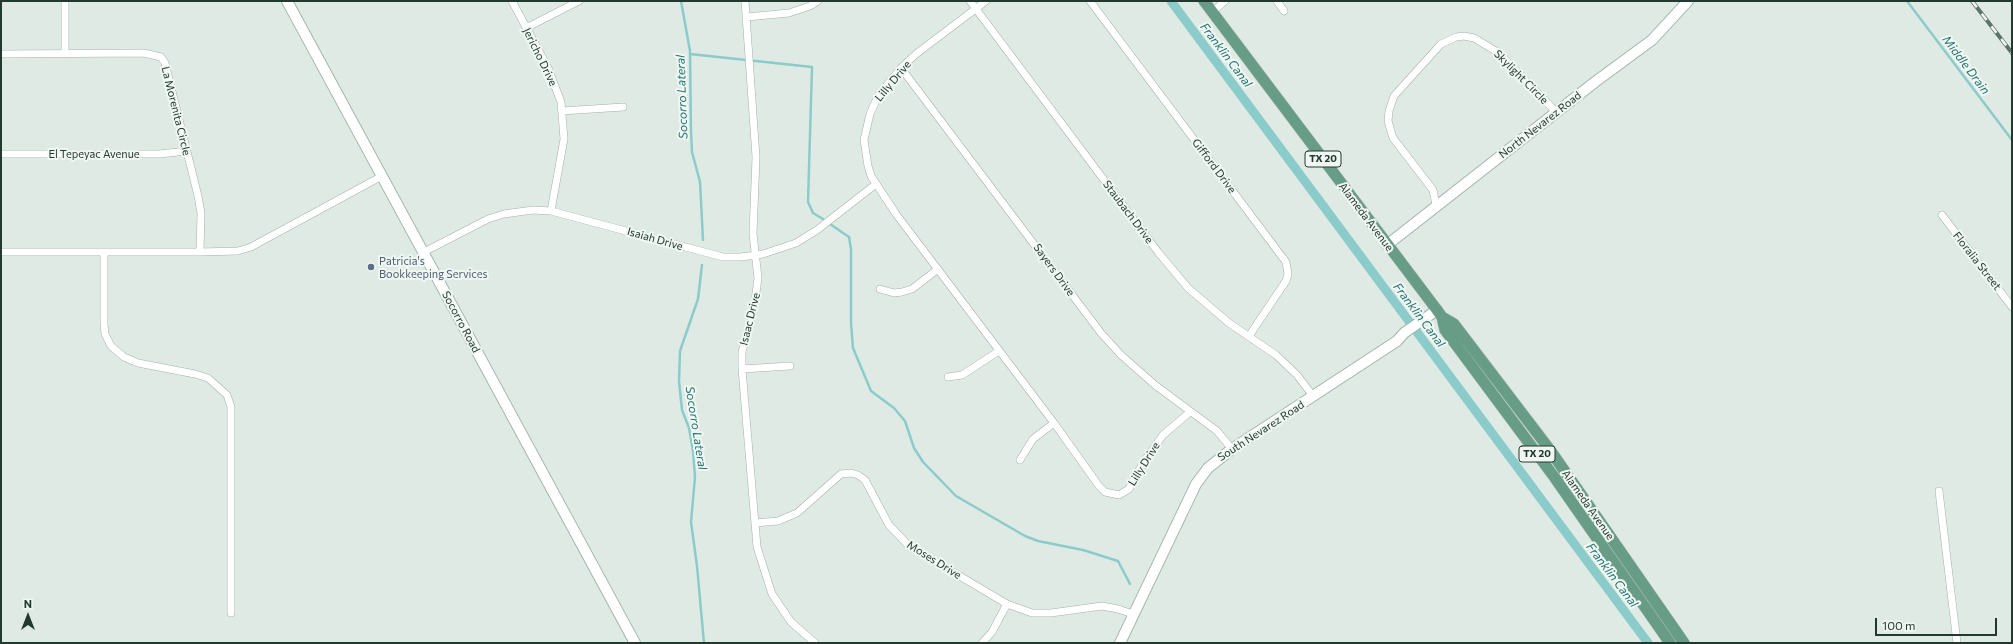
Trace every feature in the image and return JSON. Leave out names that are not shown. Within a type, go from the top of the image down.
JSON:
[{"type":"main road","name":"Alameda Avenue","points":[[1204,1],[1387,244],[1436,314],[1445,330],[1555,478],[1670,643]]},
{"type":"main road","name":"Alameda Avenue","points":[[1436,314],[1454,324],[1550,450],[1684,643]]},
{"type":"street","points":[[65,1],[65,54]]},
{"type":"street","name":"Socorro Road","points":[[287,1],[636,643]]},
{"type":"street","name":"Jericho Drive","points":[[512,1],[548,68],[562,111],[564,139],[551,211]]},
{"type":"street","points":[[526,28],[579,1]]},
{"type":"street","name":"Isaac Drive","points":[[745,1],[756,164],[753,234],[758,278],[757,291],[742,352],[742,369],[758,557],[772,594],[791,622],[815,643]]},
{"type":"street","points":[[747,17],[789,14],[810,6],[818,1]]},
{"type":"street","name":"Staubach Drive","points":[[970,1],[1158,252],[1188,288],[1229,323],[1249,336],[1287,365],[1297,375],[1313,396]]},
{"type":"street","name":"Lilly Drive","points":[[986,1],[916,54],[901,68],[874,102],[866,129],[865,149],[871,176],[885,200],[1054,423],[1099,486],[1110,494],[1119,495],[1129,489],[1143,463],[1163,435],[1190,412]]},
{"type":"street","name":"Gifford Drive","points":[[1090,1],[1286,262],[1288,274],[1286,282],[1249,336]]},
{"type":"street","points":[[1212,12],[1225,1]]},
{"type":"street","points":[[1277,1],[1284,10]]},
{"type":"street","name":"North Nevarez Road","points":[[1387,244],[1556,112],[1652,40],[1688,1]]},
{"type":"street","name":"Skylight Circle","points":[[1436,205],[1433,190],[1394,138],[1388,120],[1388,111],[1394,96],[1441,44],[1464,36],[1474,38],[1489,46],[1499,53],[1556,112]]},
{"type":"street","name":"La Morenita Circle","points":[[1,54],[144,53],[161,57],[165,63],[201,213],[200,252]]},
{"type":"street","name":"Sayers Drive","points":[[901,68],[1101,333],[1121,354],[1155,385],[1190,412],[1215,428],[1232,449]]},
{"type":"street","points":[[562,111],[622,107]]},
{"type":"street","name":"El Tepeyac Avenue","points":[[1,154],[159,154],[187,151]]},
{"type":"street","points":[[1,252],[228,252],[251,247],[382,176]]},
{"type":"street","name":"Isaiah Drive","points":[[424,252],[488,219],[518,211],[551,211],[706,253],[723,256],[756,255],[777,251],[796,243],[817,230],[876,184]]},
{"type":"street","name":"Floralia Street","points":[[1942,215],[2012,307]]},
{"type":"street","points":[[104,252],[105,334],[111,346],[124,357],[138,363],[208,378],[227,395],[232,407],[231,613]]},
{"type":"street","points":[[880,289],[894,292],[907,290],[938,270]]},
{"type":"street","name":"South Nevarez Road","points":[[1120,643],[1196,484],[1215,461],[1397,342],[1406,332],[1436,314]]},
{"type":"street","points":[[948,377],[962,375],[999,351]]},
{"type":"street","points":[[742,369],[790,366]]},
{"type":"street","points":[[1020,460],[1027,445],[1054,423]]},
{"type":"street","name":"Moses Drive","points":[[755,523],[778,521],[793,515],[802,510],[841,474],[851,473],[858,475],[865,480],[889,526],[909,546],[1007,604],[1037,613],[1102,606],[1133,614]]},
{"type":"street","points":[[1939,491],[1957,643]]},
{"type":"street","points":[[982,643],[992,632],[1007,604]]},
{"type":"waterway","name":"Socorro Lateral","points":[[681,1],[690,51],[692,152],[700,182],[703,240]]},
{"type":"waterway","name":"Franklin Canal","points":[[1171,1],[1648,643]]},
{"type":"waterway","name":"Middle Drain","points":[[1907,1],[2012,140]]},
{"type":"waterway","points":[[690,54],[812,67],[808,202],[813,213],[823,219]]},
{"type":"waterway","points":[[830,224],[849,237],[851,249],[851,323],[853,348],[871,391],[894,408],[905,421],[914,448],[923,462],[956,496],[1025,536],[1038,541],[1083,550],[1118,561],[1130,584]]},
{"type":"waterway","name":"Socorro Lateral","points":[[702,265],[698,299],[680,351],[679,381],[682,410],[689,428],[693,451],[695,477],[691,522],[697,566],[704,643]]},
{"type":"railway","points":[[1972,1],[2012,53]]},
{"type":"place","name":"Patricia's Bookkeeping Services","points":[[371,267]]}]
